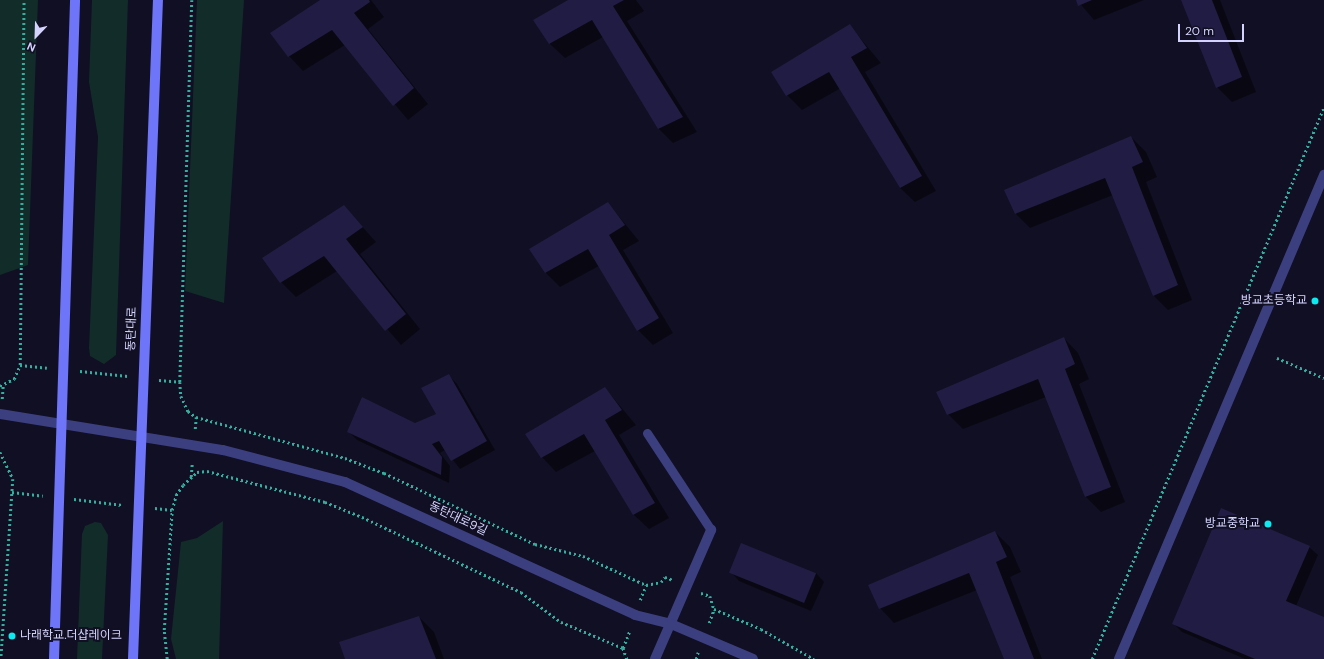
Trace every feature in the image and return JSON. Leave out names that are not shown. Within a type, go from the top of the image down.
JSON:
[{"type":"main road","points":[[54,659],[76,0]]},
{"type":"main road","name":"동탄대로","points":[[133,659],[158,0]]},
{"type":"street","points":[[1119,659],[1324,175]]},
{"type":"street","name":"동탄대로9길","points":[[0,414],[142,435],[223,450],[345,482],[635,614],[671,624],[754,659]]},
{"type":"street","points":[[655,659],[711,530]]},
{"type":"lane","points":[[647,433],[711,530]]},
{"type":"path","points":[[0,386],[14,379],[20,365],[24,0]]},
{"type":"path","points":[[192,0],[180,382],[185,404],[196,417],[345,458],[384,474],[535,544],[583,556],[646,585],[661,582],[665,577]]},
{"type":"path","points":[[1092,659],[1324,107]]},
{"type":"path","points":[[1277,358],[1324,378]]},
{"type":"path","points":[[20,365],[180,382]]},
{"type":"path","points":[[0,452],[13,479],[1,659]]},
{"type":"path","points":[[167,659],[164,630],[172,510],[176,495],[183,485],[197,472],[325,502],[521,592],[561,622],[623,648],[627,659]]},
{"type":"path","points":[[12,492],[172,510]]},
{"type":"path","points":[[710,596],[714,609],[761,629],[814,659]]},
{"type":"green space","points":[[0,0],[38,0],[28,265],[0,275]]},
{"type":"green space","points":[[92,0],[128,0],[116,355],[104,364],[90,356],[89,348],[98,137],[89,82]]},
{"type":"green space","points":[[197,0],[244,0],[224,303],[185,291]]},
{"type":"green space","points":[[223,521],[219,659],[176,659],[171,639],[181,542],[197,538]]},
{"type":"green space","points":[[95,522],[101,523],[108,535],[102,659],[77,659],[82,534],[85,526]]},
{"type":"building","points":[[320,0],[369,0],[370,2],[354,13],[414,88],[393,106],[332,30],[288,57],[270,33]]},
{"type":"building","points":[[568,0],[624,0],[613,6],[683,117],[658,129],[592,20],[549,44],[533,20]]},
{"type":"building","points":[[1076,0],[1092,0],[1078,6]]},
{"type":"building","points":[[1181,0],[1212,0],[1242,77],[1216,88]]},
{"type":"building","points":[[850,24],[867,48],[851,57],[922,176],[900,188],[829,72],[786,96],[771,72]]},
{"type":"building","points":[[1131,136],[1143,162],[1132,167],[1178,285],[1153,296],[1105,178],[1015,214],[1004,190]]},
{"type":"building","points":[[608,202],[625,225],[609,235],[659,318],[637,331],[588,249],[545,273],[529,249]]},
{"type":"building","points":[[344,205],[363,227],[346,239],[406,314],[385,331],[324,256],[280,283],[262,258]]},
{"type":"building","points":[[1064,337],[1075,364],[1065,369],[1111,487],[1085,497],[1038,379],[947,415],[936,392]]},
{"type":"building","points":[[449,374],[487,441],[451,461],[439,441],[432,444],[442,457],[441,475],[347,432],[362,397],[415,423],[436,414],[421,388]]},
{"type":"building","points":[[605,387],[622,410],[605,420],[655,503],[633,515],[584,434],[541,458],[525,434]]},
{"type":"building","points":[[1221,508],[1310,546],[1286,601],[1324,617],[1324,659],[1255,659],[1172,624]]},
{"type":"building","points":[[995,531],[1007,557],[996,562],[1034,659],[1004,659],[969,573],[879,609],[868,585]]},
{"type":"building","points":[[741,543],[816,573],[804,603],[729,573]]},
{"type":"building","points":[[419,616],[436,659],[345,659],[339,642]]},
{"type":"place","name":"방교초등학교","points":[[1315,301]]},
{"type":"place","name":"방교중학교","points":[[1268,524]]},
{"type":"place","name":"나래학교.더샵레이크","points":[[12,636]]}]
